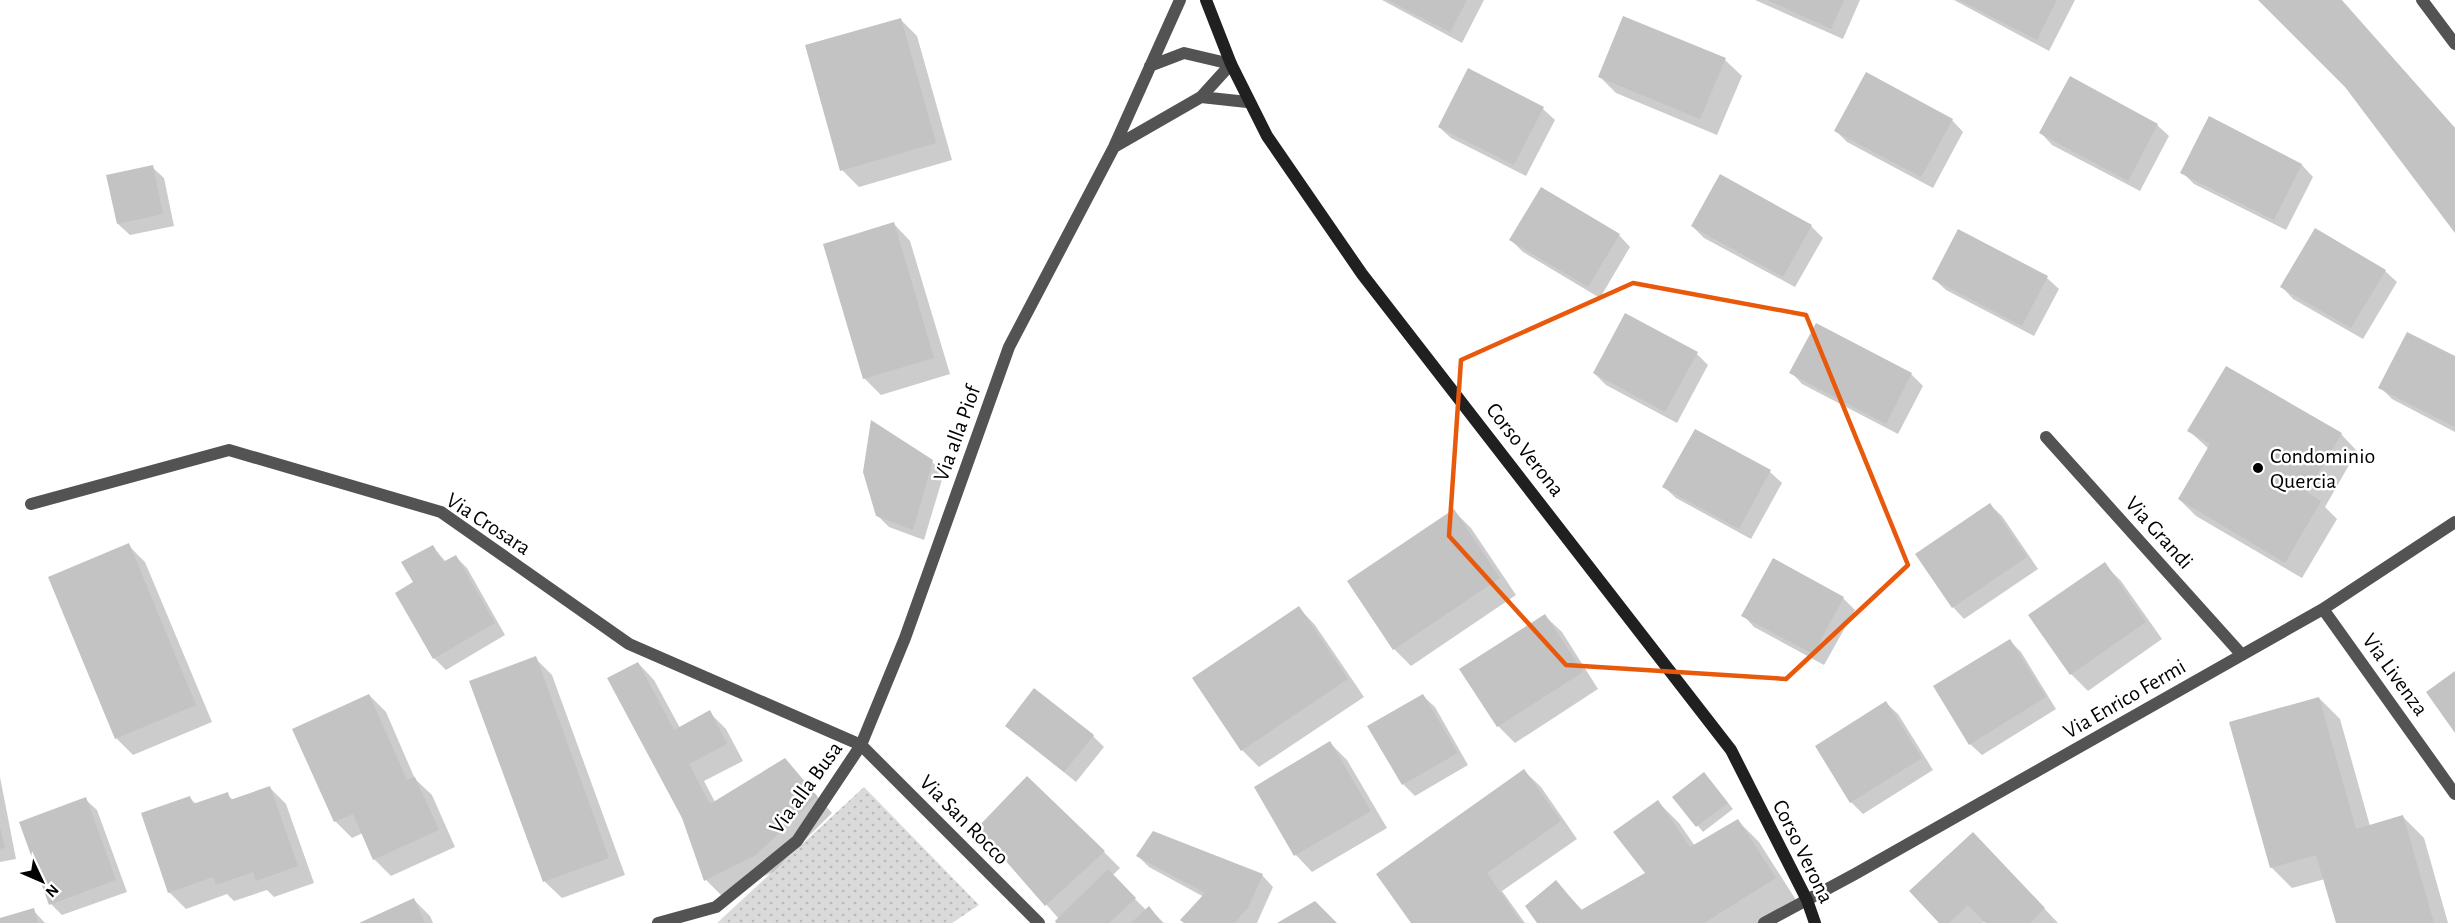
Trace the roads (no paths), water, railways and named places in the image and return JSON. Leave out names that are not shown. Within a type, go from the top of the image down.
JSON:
[{"type":"main road","name":"Corso Verona","points":[[1206,0],[1247,102],[1266,136],[1362,274],[1519,473],[1731,750],[1807,900],[1815,923]]},
{"type":"street","name":"Via alla Piof","points":[[861,745],[905,638],[1009,347],[1114,147],[1180,0]]},
{"type":"street","points":[[2422,0],[2455,44]]},
{"type":"street","points":[[1114,147],[1201,96],[1231,64],[1184,53],[1150,66]]},
{"type":"street","points":[[1201,96],[1247,102]]},
{"type":"street","name":"Via Grandi","points":[[2046,437],[2242,655]]},
{"type":"street","name":"Via Crosara","points":[[31,504],[229,450],[441,512],[629,644],[861,745]]},
{"type":"street","name":"Via Enrico Fermi","points":[[1764,923],[2323,609],[2455,522]]},
{"type":"street","name":"Via Livenza","points":[[2323,609],[2455,794]]},
{"type":"street","name":"Via alla Busa","points":[[658,923],[716,907],[797,841],[861,745]]},
{"type":"street","name":"Via San Rocco","points":[[861,745],[1039,923]]},
{"type":"place","name":"Condominio Quercia","points":[[2258,468]]}]
